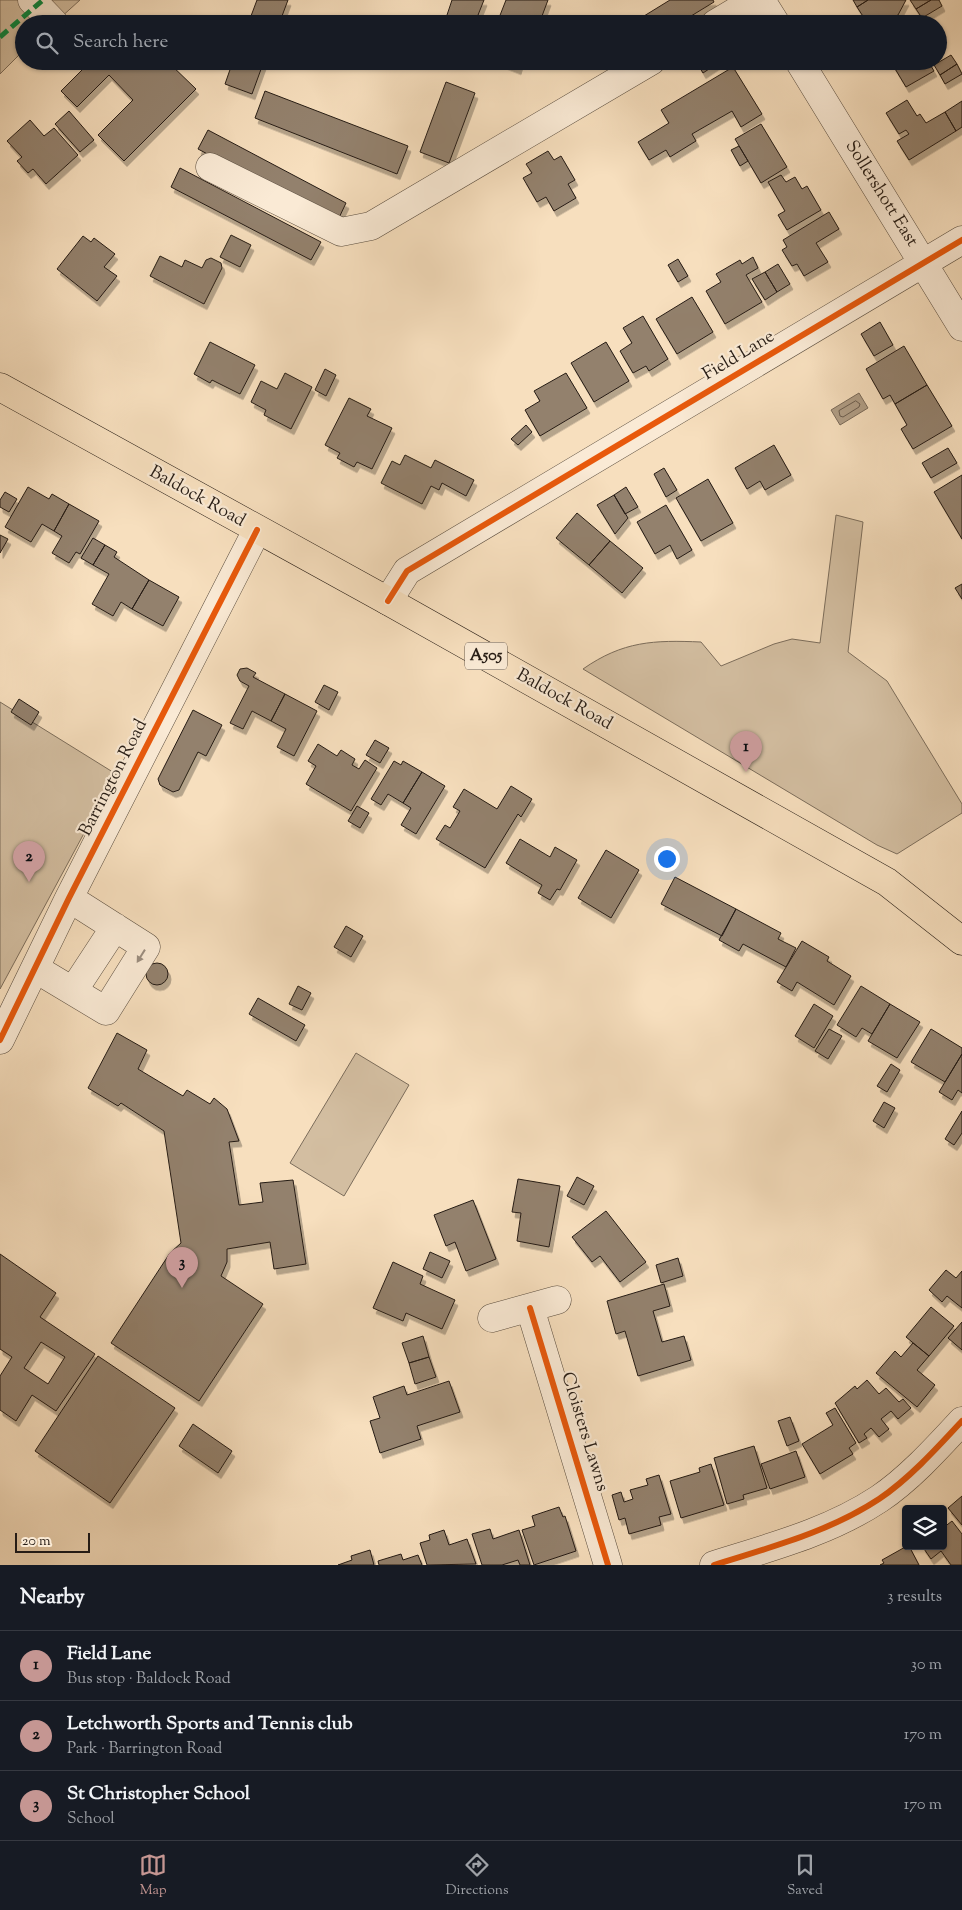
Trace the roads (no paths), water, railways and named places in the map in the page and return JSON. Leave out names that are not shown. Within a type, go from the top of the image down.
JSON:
[{"type":"main road","name":"Baldock Road","points":[[0,387],[388,601],[887,882],[962,941]]},
{"type":"street","points":[[32,0],[46,15]]},
{"type":"street","points":[[730,15],[756,0]]},
{"type":"street","points":[[761,0],[770,15]]},
{"type":"street","points":[[210,168],[341,232],[371,226],[636,70]]},
{"type":"street","name":"Sollershott East","points":[[805,70],[962,327]]},
{"type":"street","name":"Field Lane","points":[[388,601],[407,571],[962,240]]},
{"type":"street","name":"Barrington Road","points":[[0,1040],[69,898],[257,530]]},
{"type":"street","points":[[36,969],[106,1011],[146,947],[69,898]]},
{"type":"street","points":[[73,991],[114,926]]},
{"type":"street","points":[[492,1318],[558,1300]]},
{"type":"street","name":"Cloisters Lawns","points":[[530,1308],[608,1565]]},
{"type":"street","points":[[714,1565],[807,1536],[847,1519],[881,1498],[905,1478],[962,1421]]},
{"type":"water","points":[[859,393],[868,408],[840,425],[831,410]]},
{"type":"place","name":"Field Lane","points":[[746,772]]},
{"type":"place","name":"Letchworth Sports and Tennis club","points":[[29,882]]},
{"type":"place","name":"St Christopher School","points":[[182,1288]]}]
